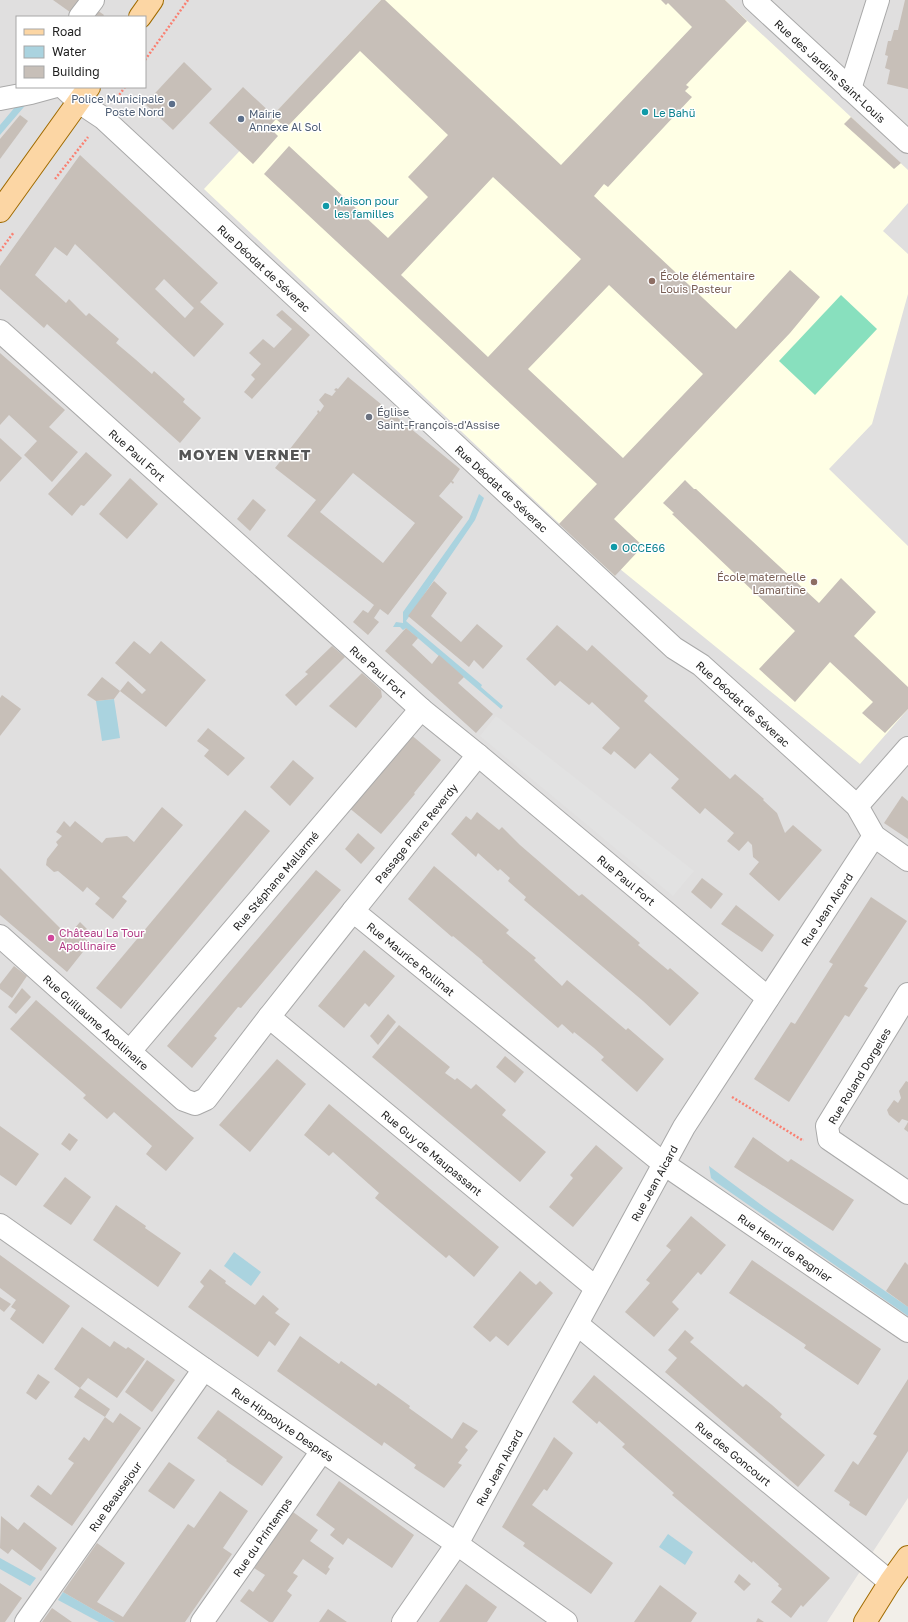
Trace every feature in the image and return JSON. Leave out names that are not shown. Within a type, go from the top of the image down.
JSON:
[{"type":"main road","points":[[141,16],[152,0]]},
{"type":"main road","points":[[0,211],[77,92]]},
{"type":"main road","points":[[865,1622],[890,1582],[908,1557]]},
{"type":"street","points":[[81,16],[93,0]]},
{"type":"street","name":"Rue des Jardins Saint-Louis","points":[[754,0],[908,142]]},
{"type":"street","points":[[850,88],[878,0]]},
{"type":"street","points":[[0,99],[50,88]]},
{"type":"street","name":"Rue Déodat de Séverac","points":[[77,92],[103,118],[674,648],[701,665],[857,806]]},
{"type":"street","name":"Rue Paul Fort","points":[[0,331],[421,709],[768,998]]},
{"type":"street","name":"Rue Stéphane Mallarmé","points":[[130,1051],[421,709]]},
{"type":"street","points":[[908,748],[857,806],[874,836],[908,860]]},
{"type":"street","name":"Passage Pierre Reverdy","points":[[353,911],[478,755]]},
{"type":"street","name":"Rue Jean Aicard","points":[[403,1622],[457,1544],[684,1127],[874,836]]},
{"type":"street","points":[[269,1016],[353,911]]},
{"type":"street","name":"Rue Maurice Rollinat","points":[[353,911],[664,1164]]},
{"type":"street","name":"Rue Guillaume Apollinaire","points":[[0,936],[184,1100],[195,1104],[206,1099],[269,1016]]},
{"type":"street","name":"Rue Roland Dorgeles","points":[[908,994],[827,1126],[829,1138],[908,1193]]},
{"type":"street","name":"Rue Guy de Maupassant","points":[[269,1016],[596,1288]]},
{"type":"street","name":"Rue Henri de Regnier","points":[[664,1164],[908,1331]]},
{"type":"street","name":"Rue Hippolyte Després","points":[[0,1225],[204,1370],[457,1544],[566,1622]]},
{"type":"street","name":"Rue des Goncourt","points":[[577,1324],[890,1582]]},
{"type":"street","name":"Rue Beausejour","points":[[26,1622],[204,1370]]},
{"type":"street","name":"Rue du Printemps","points":[[202,1622],[322,1451]]},
{"type":"path","points":[[146,59],[188,0]]},
{"type":"path","points":[[55,180],[124,88]]},
{"type":"path","points":[[0,251],[16,229]]},
{"type":"path","points":[[712,1085],[802,1140],[829,1138]]},
{"type":"shaded area","points":[[0,0],[908,0],[908,1498],[827,1622],[0,1622]]},
{"type":"shaded area","points":[[381,0],[725,0],[908,170],[908,203],[883,231],[908,254],[908,294],[872,424],[829,469],[908,546],[908,709],[860,764],[620,569],[615,576],[204,189]]},
{"type":"shaded area","points":[[496,716],[694,871],[673,896],[480,736]]},
{"type":"green space","points":[[841,295],[877,329],[815,395],[779,361]]},
{"type":"water","points":[[31,88],[45,97],[41,102],[29,101],[0,135],[0,125]]},
{"type":"water","points":[[479,494],[484,498],[475,520],[406,621],[482,685],[481,687],[503,706],[501,709],[406,628],[403,630],[400,627],[393,627],[396,622],[403,623],[403,612],[469,519]]},
{"type":"water","points":[[114,699],[120,738],[102,741],[96,701]]},
{"type":"water","points":[[709,1166],[760,1204],[908,1307],[908,1316],[717,1183],[711,1178]]},
{"type":"water","points":[[234,1252],[261,1272],[251,1286],[224,1266]]},
{"type":"water","points":[[668,1534],[693,1552],[685,1565],[659,1547]]},
{"type":"water","points":[[0,1558],[36,1578],[30,1586],[0,1569]]},
{"type":"water","points":[[63,1592],[115,1622],[99,1622],[58,1600]]},
{"type":"building","points":[[53,0],[83,0],[104,15],[104,16],[76,16]]},
{"type":"building","points":[[381,0],[385,0],[561,165],[692,27],[668,3],[666,5],[661,0],[725,0],[747,21],[686,85],[689,87],[685,91],[692,97],[608,187],[604,184],[594,196],[736,329],[790,270],[820,297],[790,333],[614,519],[643,546],[615,576],[559,524],[597,484],[264,174],[289,146],[388,238],[428,197],[408,177],[448,135],[360,51],[286,128],[276,119],[269,127],[278,136],[253,164],[209,123],[243,87],[273,115]],"holes":[[[493,177],[581,259],[488,357],[401,275]],[[609,285],[703,374],[623,458],[528,369]]]},
{"type":"building","points":[[905,0],[908,0],[908,89],[887,84],[890,70],[885,68],[888,56],[885,55],[888,41],[891,41],[894,30],[898,30]]},
{"type":"building","points":[[184,62],[212,89],[173,130],[145,104]]},
{"type":"building","points":[[20,115],[28,121],[0,159],[0,139]]},
{"type":"building","points":[[851,117],[901,163],[894,169],[844,124]]},
{"type":"building","points":[[80,155],[218,283],[200,302],[224,324],[194,357],[75,244],[67,256],[55,247],[35,275],[66,303],[69,299],[86,316],[89,313],[119,339],[116,343],[152,374],[154,371],[185,399],[183,402],[201,418],[180,443],[47,324],[44,328],[0,289],[0,266]],"holes":[[[164,279],[194,308],[185,318],[155,289]]]},
{"type":"building","points":[[282,310],[310,335],[252,399],[244,392],[255,379],[251,375],[261,364],[249,353],[263,339],[274,348],[292,329],[276,315]]},
{"type":"building","points":[[0,353],[65,410],[49,427],[78,452],[52,482],[24,455],[37,441],[9,415],[0,425]]},
{"type":"building","points":[[348,377],[460,469],[452,481],[454,482],[453,484],[451,482],[439,496],[463,517],[388,615],[380,609],[374,618],[379,622],[368,635],[353,622],[363,610],[368,613],[374,605],[287,536],[316,500],[275,468],[318,413],[318,410],[320,412],[324,406],[319,400],[325,393],[332,396],[336,391],[334,390],[336,388],[338,389]],"holes":[[[353,473],[415,523],[383,563],[320,512]]]},
{"type":"building","points":[[0,438],[22,458],[0,482]]},
{"type":"building","points":[[86,452],[112,475],[84,506],[81,505],[72,516],[48,494]]},
{"type":"building","points":[[130,478],[158,504],[127,539],[99,514]]},
{"type":"building","points":[[685,480],[819,603],[841,578],[876,612],[854,636],[908,687],[908,709],[885,733],[862,713],[873,702],[830,662],[795,702],[759,669],[795,631],[672,514],[674,513],[663,503]]},
{"type":"building","points":[[253,499],[266,510],[250,531],[237,519]]},
{"type":"building","points":[[434,581],[447,593],[431,616],[461,642],[477,624],[503,646],[483,669],[474,660],[469,667],[408,616]]},
{"type":"building","points":[[557,625],[587,651],[592,645],[648,696],[644,701],[730,779],[735,774],[764,799],[763,800],[777,813],[785,833],[793,825],[822,850],[779,901],[749,874],[759,862],[753,857],[752,845],[748,841],[739,851],[727,841],[734,833],[705,808],[700,814],[671,788],[679,779],[650,753],[635,769],[614,751],[611,755],[602,748],[620,728],[592,702],[589,705],[560,681],[555,686],[526,659]]},
{"type":"building","points":[[406,628],[418,638],[412,645],[432,664],[439,655],[464,677],[458,683],[493,714],[476,733],[385,651]]},
{"type":"building","points":[[134,641],[150,654],[161,641],[206,680],[166,727],[120,691],[128,681],[142,694],[146,690],[115,663]]},
{"type":"building","points":[[332,646],[345,657],[296,706],[285,695],[308,674],[305,672]]},
{"type":"building","points":[[362,673],[381,690],[382,697],[356,728],[329,706]]},
{"type":"building","points":[[102,677],[120,691],[114,699],[96,701],[87,695]]},
{"type":"building","points":[[2,695],[21,709],[0,736],[0,698]]},
{"type":"building","points":[[208,728],[245,758],[228,776],[204,756],[209,750],[197,741]]},
{"type":"building","points":[[409,733],[441,760],[414,793],[415,794],[381,834],[348,807],[386,768],[383,766]]},
{"type":"building","points":[[293,760],[314,778],[290,806],[270,787]]},
{"type":"building","points":[[902,796],[908,801],[908,839],[884,823]]},
{"type":"building","points":[[162,807],[183,825],[122,897],[127,901],[113,919],[95,904],[100,898],[87,887],[83,892],[58,871],[54,872],[46,865],[47,859],[58,845],[56,842],[62,836],[56,832],[64,821],[70,827],[75,821],[102,843],[106,838],[127,836],[134,842]]},
{"type":"building","points":[[245,810],[270,831],[121,1009],[96,988]]},
{"type":"building","points":[[477,812],[499,830],[502,827],[520,845],[579,896],[582,894],[640,943],[638,945],[668,970],[670,968],[699,993],[670,1026],[643,1001],[524,900],[526,897],[508,881],[510,878],[500,869],[498,871],[478,853],[476,857],[451,834],[466,816],[471,820]]},
{"type":"building","points":[[358,833],[375,848],[361,864],[345,849]]},
{"type":"building","points":[[434,866],[509,930],[506,933],[536,958],[534,960],[562,986],[567,980],[626,1030],[628,1028],[664,1059],[637,1092],[601,1060],[604,1057],[594,1048],[574,1032],[573,1034],[562,1024],[558,1028],[482,962],[483,961],[453,936],[452,937],[408,899]]},
{"type":"building","points":[[0,868],[68,936],[80,922],[89,931],[84,938],[90,943],[67,972],[0,915]]},
{"type":"building","points":[[316,870],[341,890],[241,1008],[238,1007],[214,1036],[217,1038],[192,1068],[167,1046]]},
{"type":"building","points":[[702,878],[723,894],[711,909],[691,892]]},
{"type":"building","points":[[871,897],[907,921],[864,986],[868,988],[849,1017],[845,1015],[789,1102],[754,1079],[791,1022],[795,1024],[833,964],[829,962]]},
{"type":"building","points":[[736,905],[774,935],[762,952],[721,924]]},
{"type":"building","points":[[364,950],[395,976],[369,1007],[365,1003],[344,1028],[318,1006]]},
{"type":"building","points":[[14,966],[27,976],[12,998],[0,989],[0,984]]},
{"type":"building","points":[[22,988],[31,997],[16,1014],[8,1007]]},
{"type":"building","points":[[36,1000],[194,1138],[166,1171],[146,1154],[152,1146],[114,1112],[107,1119],[83,1098],[86,1095],[10,1029]]},
{"type":"building","points":[[388,1014],[396,1022],[378,1045],[370,1036]]},
{"type":"building","points":[[399,1025],[450,1067],[445,1073],[455,1080],[457,1078],[471,1089],[476,1084],[506,1110],[502,1115],[546,1152],[520,1182],[372,1057]]},
{"type":"building","points":[[505,1056],[524,1072],[515,1083],[496,1067]]},
{"type":"building","points":[[277,1059],[306,1084],[250,1152],[219,1125]]},
{"type":"building","points":[[906,1081],[908,1082],[908,1121],[902,1119],[899,1123],[889,1115],[887,1110],[894,1100],[898,1103],[901,1098],[899,1091]]},
{"type":"building","points":[[329,1104],[499,1247],[474,1277],[449,1255],[446,1258],[375,1198],[379,1193],[333,1152],[329,1156],[304,1135]]},
{"type":"building","points":[[908,1122],[908,1132],[904,1129]]},
{"type":"building","points":[[0,1126],[39,1154],[16,1186],[0,1175]]},
{"type":"building","points":[[69,1133],[78,1140],[70,1151],[61,1144]]},
{"type":"building","points":[[753,1137],[788,1162],[791,1159],[854,1200],[833,1231],[734,1167]]},
{"type":"building","points":[[596,1145],[623,1168],[573,1227],[549,1207],[573,1178],[570,1175]]},
{"type":"building","points":[[65,1177],[91,1197],[71,1225],[43,1206]]},
{"type":"building","points":[[116,1205],[146,1226],[145,1228],[181,1253],[158,1287],[93,1240]]},
{"type":"building","points":[[691,1216],[726,1245],[701,1275],[698,1272],[672,1302],[679,1309],[654,1337],[625,1312],[650,1283],[646,1280],[671,1250],[666,1246]]},
{"type":"building","points":[[0,1255],[70,1306],[43,1344],[10,1319],[16,1310],[11,1307],[16,1300],[0,1288]]},
{"type":"building","points":[[752,1260],[881,1349],[858,1385],[804,1348],[806,1345],[729,1293]]},
{"type":"building","points":[[905,1262],[908,1265],[908,1307],[886,1291]]},
{"type":"building","points":[[210,1269],[226,1281],[225,1283],[255,1305],[263,1295],[279,1309],[275,1313],[290,1324],[275,1346],[269,1341],[258,1357],[188,1307],[204,1286],[200,1282]]},
{"type":"building","points":[[520,1271],[536,1285],[540,1281],[553,1293],[508,1346],[496,1336],[490,1342],[473,1327]]},
{"type":"building","points":[[0,1297],[11,1304],[4,1312],[0,1309]]},
{"type":"building","points":[[82,1327],[110,1347],[114,1341],[126,1349],[128,1347],[145,1359],[117,1398],[88,1378],[80,1388],[54,1369]]},
{"type":"building","points":[[685,1330],[694,1338],[690,1342],[743,1387],[746,1384],[772,1405],[782,1414],[780,1417],[825,1455],[798,1487],[665,1372],[677,1358],[668,1350]]},
{"type":"building","points":[[300,1336],[339,1364],[341,1361],[376,1386],[378,1383],[410,1406],[409,1408],[452,1439],[463,1422],[478,1431],[465,1447],[468,1450],[458,1463],[462,1465],[444,1488],[414,1468],[416,1465],[384,1442],[382,1446],[277,1371]]},
{"type":"building","points":[[147,1360],[175,1380],[152,1412],[125,1392]]},
{"type":"building","points":[[38,1374],[50,1382],[36,1400],[26,1393]]},
{"type":"building","points":[[594,1375],[830,1578],[803,1607],[801,1605],[791,1618],[771,1602],[782,1589],[778,1586],[779,1584],[672,1495],[674,1493],[622,1447],[625,1444],[599,1421],[597,1424],[572,1402]]},
{"type":"building","points":[[908,1379],[908,1451],[866,1516],[849,1505],[850,1502],[834,1491],[853,1461],[858,1465],[877,1436],[873,1434]]},
{"type":"building","points":[[80,1388],[110,1409],[105,1417],[74,1397]]},
{"type":"building","points":[[218,1410],[283,1457],[262,1486],[226,1461],[227,1460],[197,1438]]},
{"type":"building","points":[[120,1413],[141,1428],[72,1526],[30,1496],[38,1485],[51,1495],[74,1463],[68,1459],[84,1437],[89,1441],[105,1417],[113,1423]]},
{"type":"building","points":[[554,1437],[573,1453],[547,1491],[544,1489],[532,1505],[613,1563],[591,1594],[523,1546],[525,1543],[502,1527]]},
{"type":"building","points":[[169,1462],[195,1480],[174,1509],[148,1491]]},
{"type":"building","points":[[339,1481],[414,1535],[392,1568],[348,1538],[343,1545],[330,1535],[335,1529],[316,1515]]},
{"type":"building","points":[[220,1491],[248,1511],[223,1548],[232,1554],[185,1622],[115,1622],[63,1592],[97,1543],[125,1563],[97,1602],[123,1617],[188,1524],[194,1528]]},
{"type":"building","points":[[293,1512],[318,1530],[310,1541],[334,1558],[328,1567],[330,1569],[326,1575],[303,1559],[293,1573],[298,1576],[287,1591],[292,1595],[273,1622],[269,1622],[240,1601],[249,1589],[253,1592],[265,1575],[254,1568]]},
{"type":"building","points":[[1,1516],[18,1530],[24,1522],[57,1548],[41,1571],[12,1549],[8,1554],[0,1548]]},
{"type":"building","points":[[739,1574],[751,1584],[744,1591],[734,1582]]},
{"type":"building","points":[[0,1583],[22,1598],[5,1622],[0,1622]]},
{"type":"building","points":[[466,1584],[497,1607],[487,1622],[439,1622]]},
{"type":"building","points":[[660,1585],[697,1613],[691,1622],[634,1622]]},
{"type":"building","points":[[52,1608],[72,1622],[42,1622]]},
{"type":"building","points":[[328,1609],[347,1622],[319,1622]]},
{"type":"building","points":[[758,1618],[764,1622],[756,1622]]},
{"type":"place","name":"Police Municipale Poste Nord","points":[[172,104]]},
{"type":"place","name":"Le Bahü","points":[[645,112]]},
{"type":"place","name":"Mairie Annexe Al Sol","points":[[241,119]]},
{"type":"place","name":"Maison pour les familles","points":[[326,206]]},
{"type":"place","name":"École élémentaire Louis Pasteur","points":[[652,281]]},
{"type":"place","name":"Église Saint-François-d'Assise","points":[[369,417]]},
{"type":"place","name":"OCCE66","points":[[614,547]]},
{"type":"place","name":"École maternelle Lamartine","points":[[814,582]]},
{"type":"place","name":"Château La Tour Apollinaire","points":[[51,938]]},
{"type":"district","name":"MOYEN VERNET","points":[[245,454]]}]
